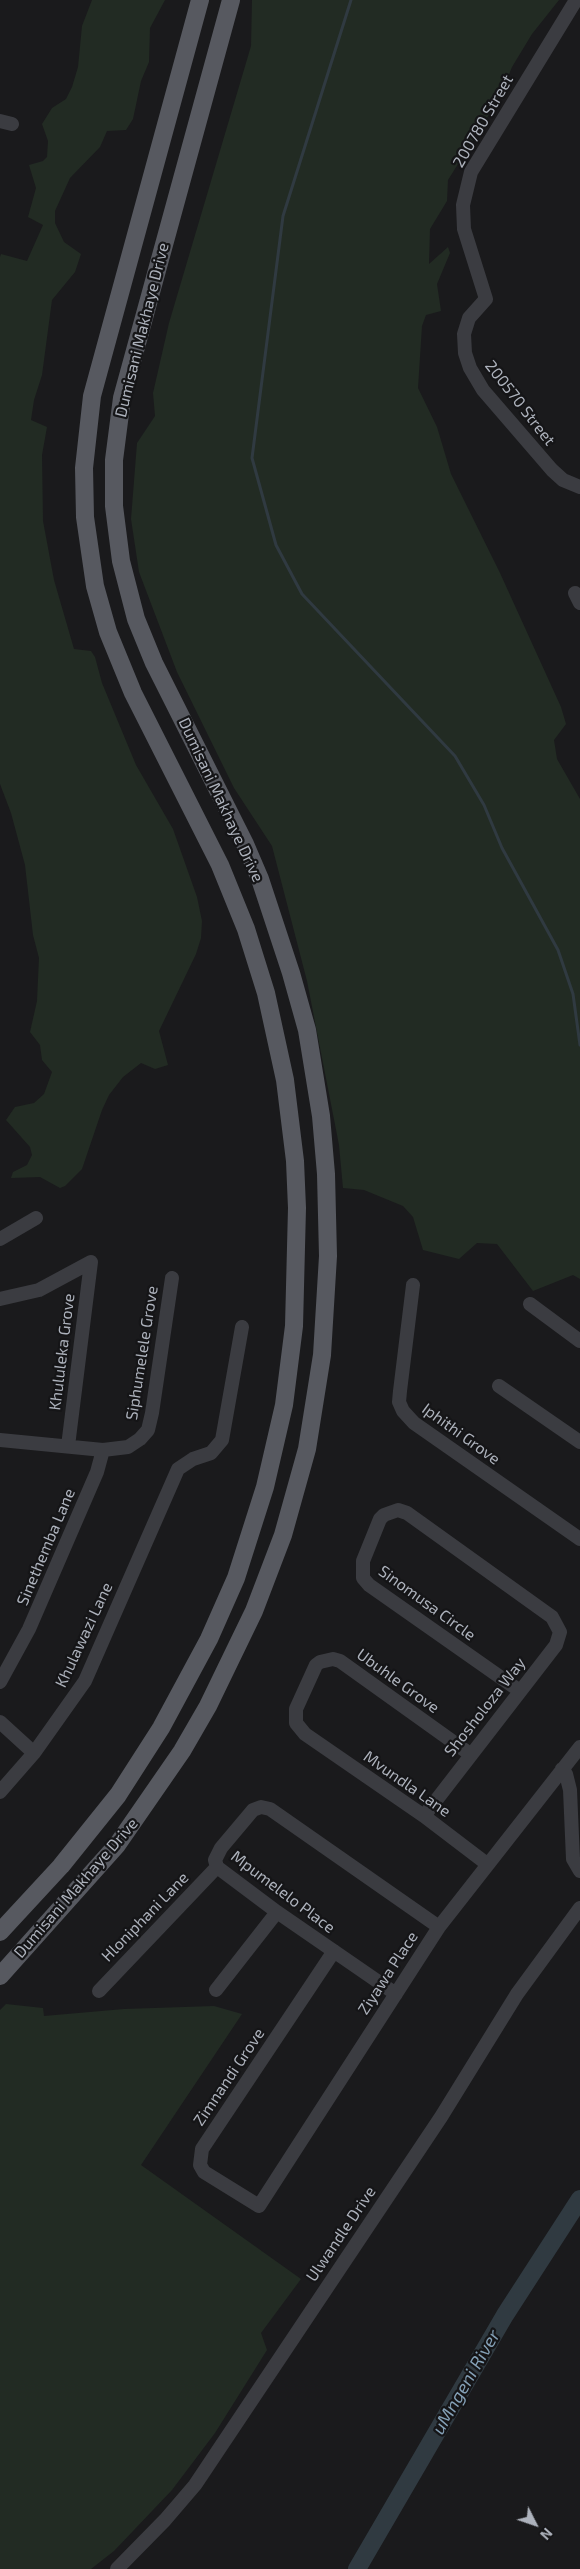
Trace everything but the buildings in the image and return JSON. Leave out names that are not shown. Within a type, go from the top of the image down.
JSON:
[{"type":"main road","name":"Dumisani Makhaye Drive","points":[[0,1932],[61,1866],[118,1794],[161,1728],[198,1662],[236,1578],[263,1496],[284,1405],[292,1343],[296,1270],[295,1161],[285,1080],[266,993],[246,929],[220,865],[133,693],[108,632],[95,586],[85,517],[84,468],[92,396],[200,0]]},
{"type":"main road","name":"Dumisani Makhaye Drive","points":[[0,1976],[117,1845],[182,1751],[208,1706],[254,1611],[283,1535],[307,1449],[322,1355],[328,1256],[326,1174],[321,1116],[306,1030],[291,973],[260,878],[245,844],[154,663],[136,619],[121,560],[114,506],[114,460],[122,398],[231,0]]},
{"type":"street","name":"200780 Street","points":[[486,299],[464,229],[465,191],[471,172],[491,137],[576,0]]},
{"type":"street","name":"200570 Street","points":[[486,299],[469,318],[464,334],[465,353],[470,368],[483,390],[552,470],[563,480],[580,487]]},
{"type":"street","points":[[0,1239],[36,1218]]},
{"type":"street","name":"Khululeka Grove","points":[[0,1299],[39,1290],[91,1262],[68,1446]]},
{"type":"street","name":"Siphumelele Grove","points":[[0,1440],[103,1450],[128,1447],[148,1430],[170,1302],[172,1278]]},
{"type":"street","name":"Iphithi Grove","points":[[413,1284],[400,1391],[400,1402],[403,1411],[414,1423],[580,1539]]},
{"type":"street","points":[[530,1304],[580,1342]]},
{"type":"street","name":"Khulawazi Lane","points":[[0,1792],[34,1753],[85,1681],[174,1477],[184,1463],[211,1453],[222,1440],[242,1327]]},
{"type":"street","points":[[499,1386],[580,1442]]},
{"type":"street","name":"Sinethemba Lane","points":[[0,1682],[29,1629],[97,1472],[103,1450]]},
{"type":"street","name":"Sinomusa Circle","points":[[520,1691],[369,1585],[363,1578],[363,1561],[380,1519],[392,1511],[402,1510],[552,1617]]},
{"type":"street","name":"Shosholoza Way","points":[[424,1816],[556,1645],[560,1632],[552,1617]]},
{"type":"street","name":"Ubuhle Grove","points":[[306,1734],[296,1723],[296,1709],[316,1666],[320,1662],[333,1659],[340,1661],[470,1754]]},
{"type":"street","points":[[0,1722],[34,1753]]},
{"type":"street","name":"Mvundla Lane","points":[[306,1734],[424,1816],[487,1864]]},
{"type":"street","name":"Ziyawa Place","points":[[259,2206],[438,1927],[580,1747]]},
{"type":"street","points":[[562,1769],[566,1774],[570,1790],[572,1859],[580,1871]]},
{"type":"street","name":"Mpumelelo Place","points":[[396,1994],[276,1912],[217,1867],[215,1860],[221,1848],[253,1810],[261,1807],[270,1809],[438,1927]]},
{"type":"street","name":"Hloniphani Lane","points":[[99,1992],[217,1867]]},
{"type":"street","name":"Ulwandle Drive","points":[[117,2569],[166,2520],[195,2484],[440,2117],[517,1994],[580,1908]]},
{"type":"street","points":[[216,1990],[276,1912]]},
{"type":"street","name":"Zimnandi Grove","points":[[259,2206],[204,2172],[200,2165],[202,2150],[334,1951]]},
{"type":"shaded area","points":[[92,0],[165,0],[150,28],[149,62],[141,81],[133,119],[126,130],[107,131],[100,147],[70,178],[55,211],[55,223],[64,242],[81,254],[75,272],[52,300],[42,375],[34,400],[31,420],[47,427],[42,455],[43,521],[54,580],[74,649],[91,651],[95,657],[102,683],[136,765],[173,829],[197,897],[202,921],[201,938],[196,954],[159,1031],[168,1065],[155,1069],[141,1063],[123,1077],[109,1095],[102,1110],[82,1169],[65,1186],[60,1188],[40,1177],[11,1178],[13,1172],[27,1165],[32,1155],[30,1147],[6,1120],[15,1107],[34,1103],[44,1094],[52,1072],[42,1060],[40,1045],[30,1032],[37,1001],[39,958],[33,935],[25,865],[11,813],[0,784],[0,257],[1,254],[27,261],[43,225],[28,217],[36,188],[29,165],[43,161],[47,157],[48,141],[42,124],[52,108],[66,99],[72,87],[78,67],[82,26]]},
{"type":"shaded area","points":[[252,0],[559,0],[532,34],[512,67],[500,97],[448,180],[447,201],[430,229],[429,264],[448,247],[450,253],[437,284],[441,311],[426,315],[422,326],[418,388],[437,427],[451,474],[500,573],[561,707],[566,724],[554,740],[557,759],[580,799],[580,1279],[573,1275],[533,1291],[497,1244],[477,1243],[459,1259],[423,1250],[413,1217],[403,1206],[364,1190],[343,1188],[339,1145],[307,981],[272,846],[234,788],[177,672],[139,572],[131,519],[137,443],[155,416],[153,393],[169,323],[251,46]]},
{"type":"shaded area","points":[[6,2004],[43,2008],[44,2016],[124,2009],[214,2006],[242,2014],[141,2165],[301,2279],[261,2333],[267,2350],[215,2433],[172,2490],[114,2551],[91,2569],[0,2569],[0,2010]]},
{"type":"waterway","points":[[351,0],[283,216],[252,458],[276,545],[302,594],[455,756],[484,805],[502,848],[558,950],[573,994],[580,1045]]},
{"type":"waterway","name":"uMngeni River","points":[[357,2569],[505,2315],[580,2199]]}]
